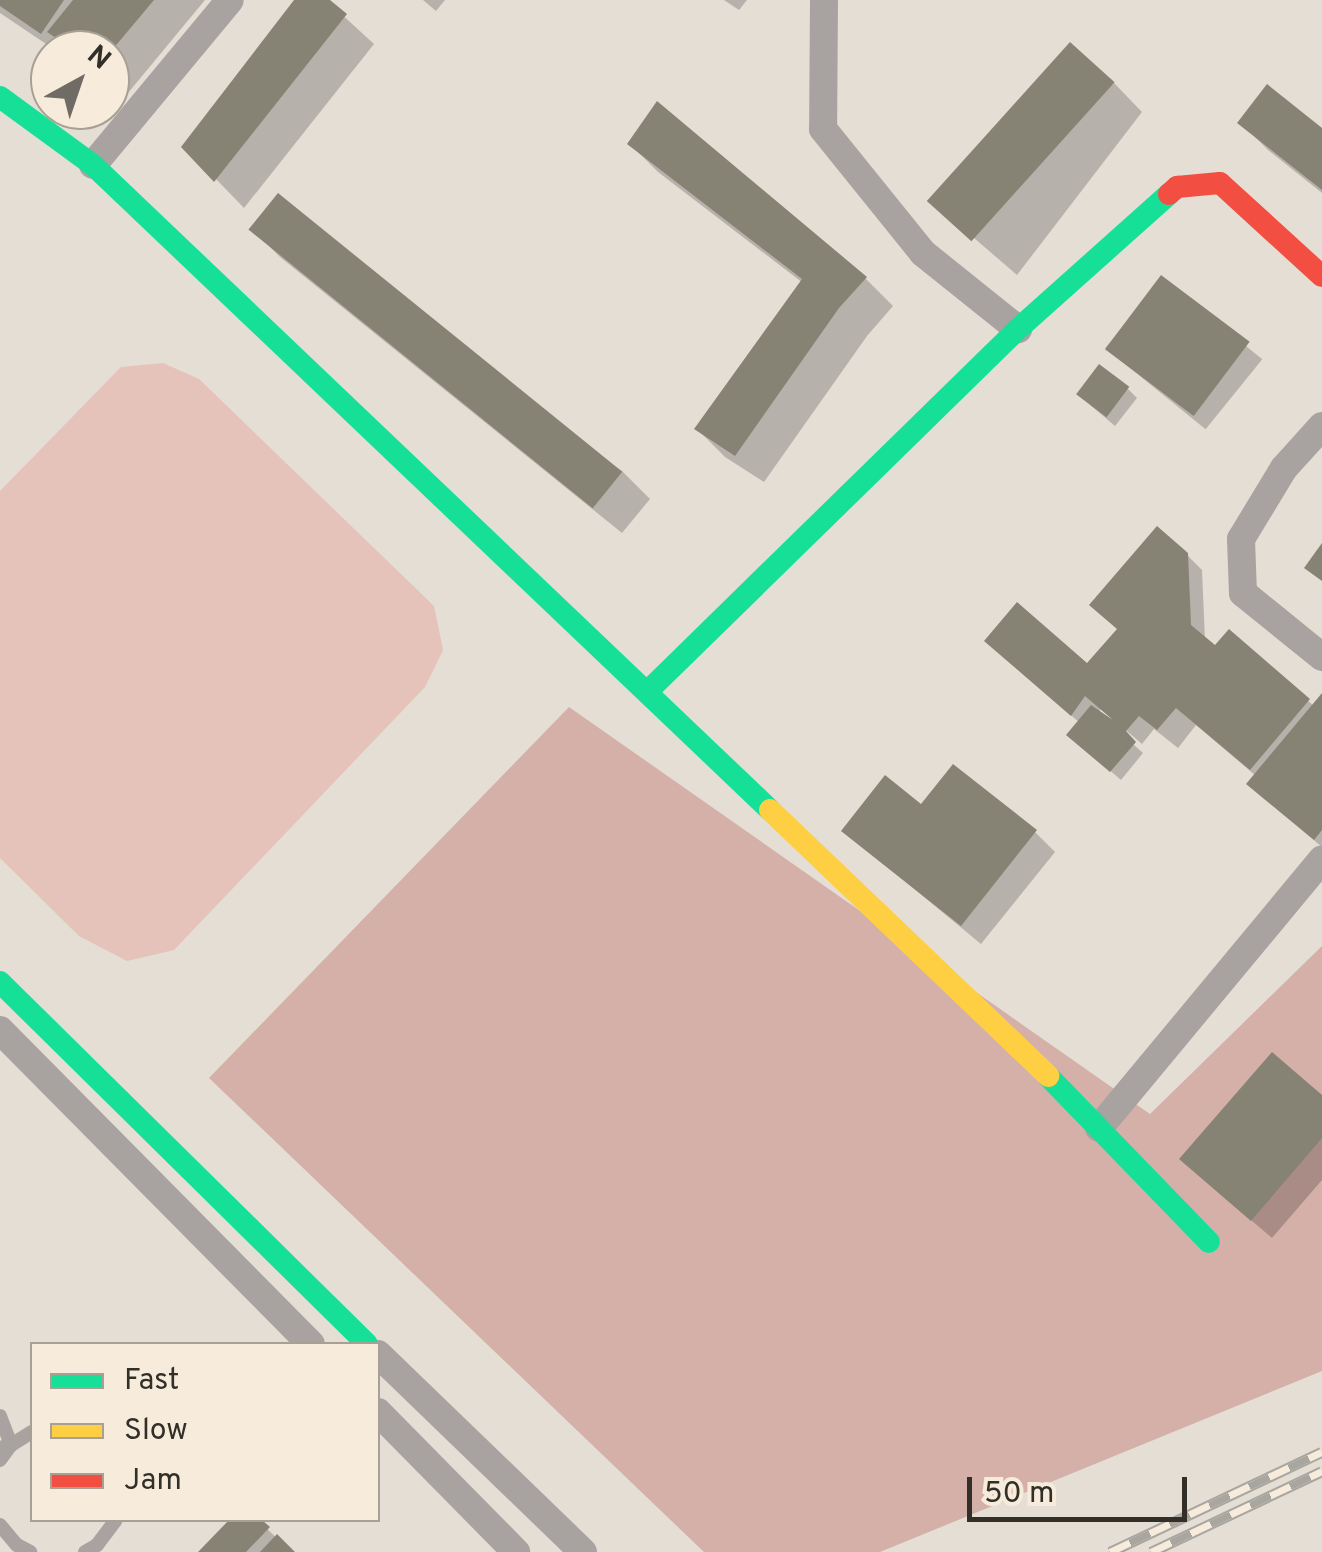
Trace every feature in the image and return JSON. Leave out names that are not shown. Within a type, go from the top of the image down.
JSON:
[{"type":"street","points":[[93,165],[230,0]]},
{"type":"street","points":[[824,0],[823,129],[923,253],[1018,330]]},
{"type":"street","points":[[0,98],[93,165],[647,692],[1098,1128],[1209,1242]]},
{"type":"street","points":[[647,692],[1018,330],[1177,187],[1220,183],[1322,276]]},
{"type":"street","points":[[1322,426],[1284,468],[1240,539],[1243,593],[1322,657]]},
{"type":"street","points":[[1098,1128],[1322,860]]},
{"type":"street","points":[[0,982],[366,1342]]},
{"type":"street","points":[[0,1030],[308,1342]]},
{"type":"street","points":[[380,1356],[583,1552]]},
{"type":"street","points":[[380,1414],[516,1552]]},
{"type":"lane","points":[[0,1416],[6,1446],[0,1460]]},
{"type":"lane","points":[[6,1446],[30,1433]]},
{"type":"lane","points":[[85,1552],[97,1546],[115,1522]]},
{"type":"lane","points":[[0,1525],[17,1545],[30,1552]]},
{"type":"shaded area","points":[[163,363],[199,379],[434,606],[443,650],[425,687],[174,950],[127,961],[79,936],[0,858],[0,491],[121,367]]},
{"type":"shaded area","points":[[569,707],[1150,1114],[1322,946],[1322,1371],[880,1552],[704,1552],[209,1078]]},
{"type":"building","points":[[0,0],[64,0],[44,30],[35,30],[0,6]]},
{"type":"building","points":[[73,0],[154,0],[129,30],[49,30]]},
{"type":"building","points":[[294,0],[330,0],[347,14],[214,182],[181,147]]},
{"type":"building","points":[[1070,42],[1115,82],[971,241],[927,201]]},
{"type":"building","points":[[1267,84],[1322,128],[1322,190],[1237,123]]},
{"type":"building","points":[[657,101],[867,277],[839,308],[735,456],[694,429],[802,279],[627,144]]},
{"type":"building","points":[[278,193],[622,472],[593,508],[248,230]]},
{"type":"building","points":[[1161,275],[1250,342],[1194,416],[1105,349]]},
{"type":"building","points":[[1099,364],[1129,387],[1106,417],[1076,394]]},
{"type":"building","points":[[1157,526],[1188,553],[1191,625],[1215,645],[1229,629],[1310,699],[1250,770],[1176,708],[1157,730],[1139,716],[1126,731],[1136,742],[1110,772],[1066,735],[1091,705],[1113,720],[1085,696],[1071,716],[984,641],[1017,602],[1087,663],[1117,629],[1089,605]]},
{"type":"building","points":[[1322,543],[1322,581],[1304,568]]},
{"type":"building","points":[[1322,693],[1322,830],[1314,840],[1246,784]]},
{"type":"building","points":[[953,764],[1037,830],[961,926],[841,831],[885,775],[921,804]]},
{"type":"building","points":[[1272,1052],[1322,1095],[1322,1138],[1251,1221],[1179,1159]]},
{"type":"building","points":[[227,1522],[264,1522],[270,1527],[246,1552],[198,1552]]},
{"type":"building","points":[[277,1534],[295,1552],[260,1552]]},
{"type":"railway","points":[[1110,1552],[1322,1452]]},
{"type":"railway","points":[[1151,1552],[1322,1471]]},
{"type":"traffic: fast","points":[[0,97],[93,165],[770,810]]},
{"type":"traffic: fast","points":[[647,692],[1018,329],[1169,194]]},
{"type":"traffic: fast","points":[[0,982],[365,1342]]},
{"type":"traffic: fast","points":[[1048,1076],[1209,1242]]},
{"type":"traffic: slow","points":[[770,810],[1048,1076]]},
{"type":"traffic: jam","points":[[1169,194],[1177,187],[1220,183],[1322,276]]}]
